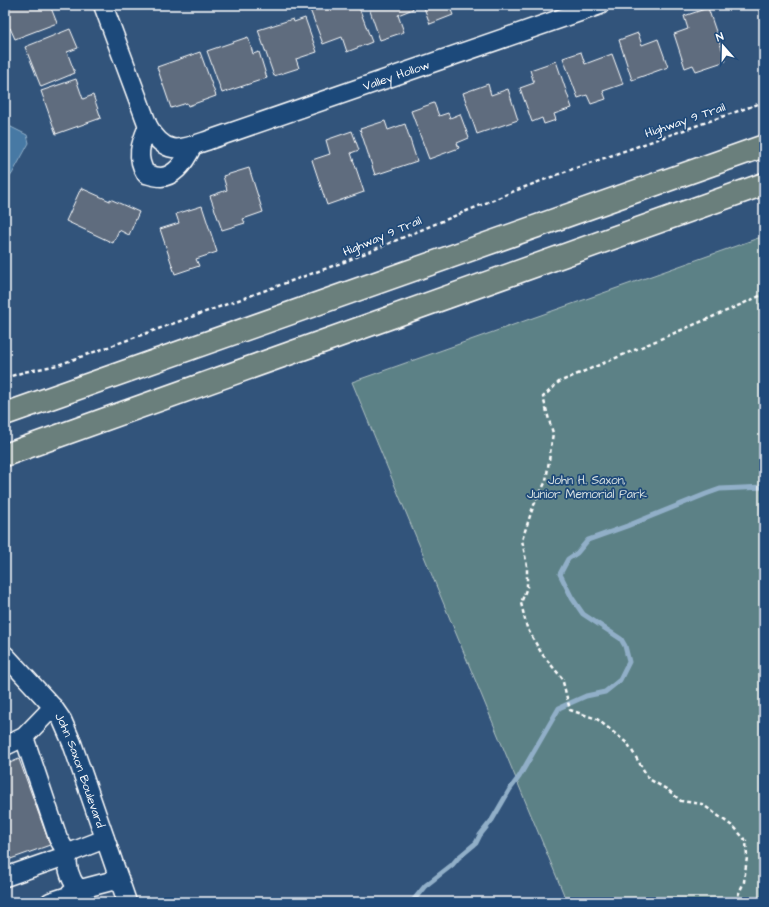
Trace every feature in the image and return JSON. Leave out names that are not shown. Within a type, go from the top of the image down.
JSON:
[{"type":"highway","points":[[5,414],[764,146]]},
{"type":"highway","points":[[5,454],[764,184]]},
{"type":"street","name":"Valley Hollow","points":[[103,5],[148,126],[160,143],[168,147],[176,148],[186,148],[600,5]]},
{"type":"street","points":[[148,126],[140,144],[139,160],[146,174],[160,177],[168,176],[186,159],[193,145]]},
{"type":"street","name":"John Saxon Boulevard","points":[[5,655],[53,707],[62,720],[106,839],[127,902]]},
{"type":"street","points":[[5,746],[24,737],[53,707]]},
{"type":"street","points":[[24,737],[58,838],[68,855],[66,864],[77,888]]},
{"type":"street","points":[[5,877],[68,855],[74,851],[106,839]]},
{"type":"street","points":[[50,902],[68,896],[77,888],[85,888],[119,879]]},
{"type":"path","name":"Highway 9 Trail","points":[[5,378],[24,372],[58,365],[344,262],[517,190],[764,102]]},
{"type":"path","points":[[734,902],[744,882],[747,857],[746,841],[735,828],[702,804],[681,801],[668,790],[649,779],[628,744],[596,719],[570,710],[562,678],[542,654],[527,628],[520,603],[527,587],[527,566],[522,540],[533,507],[546,481],[554,433],[543,397],[559,382],[764,294]]},
{"type":"green space","name":"John H. Saxon, Junior Memorial Park","points":[[764,236],[764,902],[567,902],[352,382]]},
{"type":"water","points":[[5,124],[27,135],[29,143],[12,174],[5,183]]},
{"type":"building","points":[[5,5],[58,5],[51,8],[57,23],[15,39],[10,28],[5,30]]},
{"type":"building","points":[[314,5],[324,5],[325,8],[334,5],[358,5],[372,42],[347,52],[342,37],[323,44],[309,7]]},
{"type":"building","points":[[368,5],[412,5],[413,9],[398,15],[404,32],[380,40]]},
{"type":"building","points":[[423,5],[449,5],[453,15],[430,24]]},
{"type":"building","points":[[708,8],[726,61],[696,71],[693,65],[685,68],[674,34],[688,29],[684,16]]},
{"type":"building","points":[[305,18],[317,52],[296,59],[299,68],[274,76],[258,30],[293,19],[294,22]]},
{"type":"building","points":[[70,29],[78,48],[67,52],[75,73],[41,87],[25,47]]},
{"type":"building","points":[[638,33],[642,45],[658,39],[668,67],[632,80],[619,40]]},
{"type":"building","points":[[248,37],[253,54],[259,52],[267,78],[222,93],[207,51]]},
{"type":"building","points":[[200,52],[216,96],[188,106],[187,103],[171,108],[157,67]]},
{"type":"building","points":[[581,52],[585,64],[612,54],[623,84],[603,91],[606,99],[591,104],[587,95],[578,98],[563,58]]},
{"type":"building","points":[[556,61],[572,108],[554,114],[556,120],[544,124],[542,118],[532,122],[520,88],[534,83],[530,70]]},
{"type":"building","points":[[76,79],[83,99],[93,95],[101,118],[56,134],[41,91]]},
{"type":"building","points":[[488,84],[491,95],[508,89],[518,120],[477,134],[463,93]]},
{"type":"building","points":[[434,103],[439,116],[448,113],[450,118],[460,114],[469,138],[457,143],[459,148],[429,159],[411,111]]},
{"type":"building","points":[[385,121],[388,130],[405,124],[417,161],[375,175],[360,129]]},
{"type":"building","points":[[352,131],[359,150],[351,153],[364,192],[327,205],[312,160],[330,154],[326,140]]},
{"type":"building","points":[[249,168],[263,212],[243,219],[245,223],[222,230],[210,196],[227,190],[223,176]]},
{"type":"building","points":[[81,188],[139,212],[129,235],[119,230],[113,243],[66,221]]},
{"type":"building","points":[[202,206],[217,252],[196,259],[199,266],[175,274],[160,229],[179,223],[176,214]]},
{"type":"building","points":[[19,759],[50,845],[5,861],[5,765]]},
{"type":"waterway","points":[[412,902],[425,886],[452,865],[476,843],[519,777],[559,708],[586,696],[605,692],[620,680],[629,662],[625,646],[621,639],[583,614],[572,598],[560,574],[568,559],[577,553],[588,540],[706,494],[720,489],[764,487]]}]
